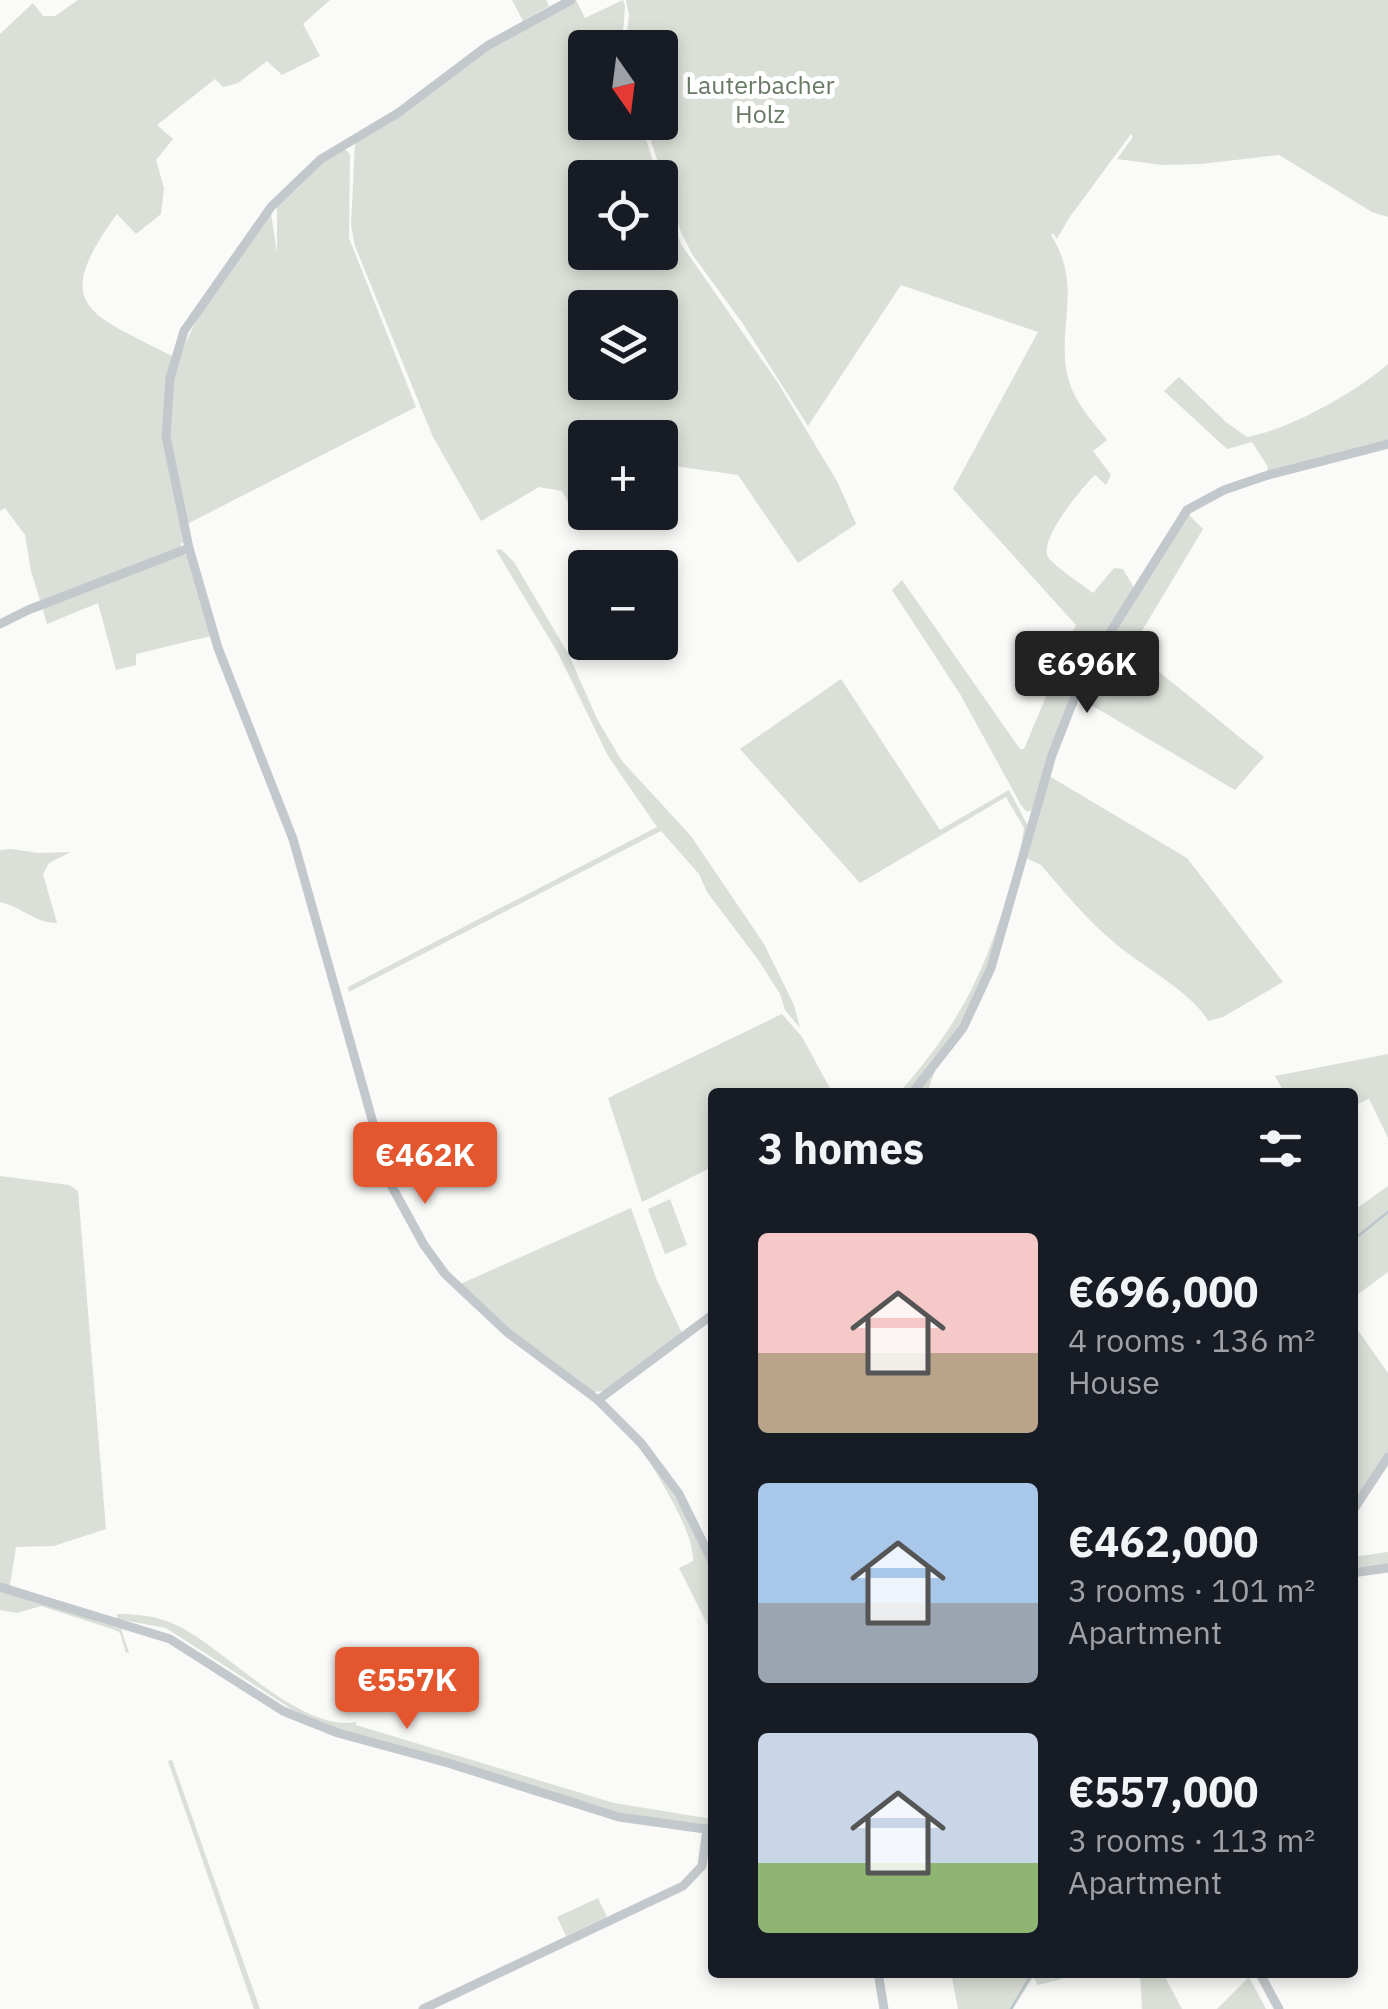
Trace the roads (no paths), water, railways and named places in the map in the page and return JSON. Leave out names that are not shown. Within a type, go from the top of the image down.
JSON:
[{"type":"street","points":[[571,0],[487,46],[398,113],[310,168],[260,220],[196,310],[178,344],[166,408],[169,459],[218,648],[293,839],[390,1182],[424,1245],[445,1274],[508,1333],[598,1400],[631,1432],[662,1471],[696,1524],[708,1552]]},
{"type":"street","points":[[916,1088],[963,1028],[991,968],[1052,755],[1084,676],[1186,510],[1224,490],[1265,476],[1388,444]]},
{"type":"street","points":[[0,624],[189,548]]},
{"type":"street","points":[[598,1400],[708,1318]]},
{"type":"street","points":[[1358,1503],[1388,1456]]},
{"type":"street","points":[[1358,1572],[1388,1568]]},
{"type":"street","points":[[0,1588],[170,1639],[283,1710],[338,1733],[619,1817],[708,1830]]},
{"type":"street","points":[[422,2009],[683,1886],[702,1866],[708,1839]]},
{"type":"street","points":[[879,1978],[884,2009]]},
{"type":"street","points":[[1263,1978],[1279,2009]]},
{"type":"waterway","points":[[1358,1236],[1388,1212]]},
{"type":"waterway","points":[[1011,2009],[1029,1978]]},
{"type":"park label","name":"Lauterbacher Holz","points":[[760,100]]}]
